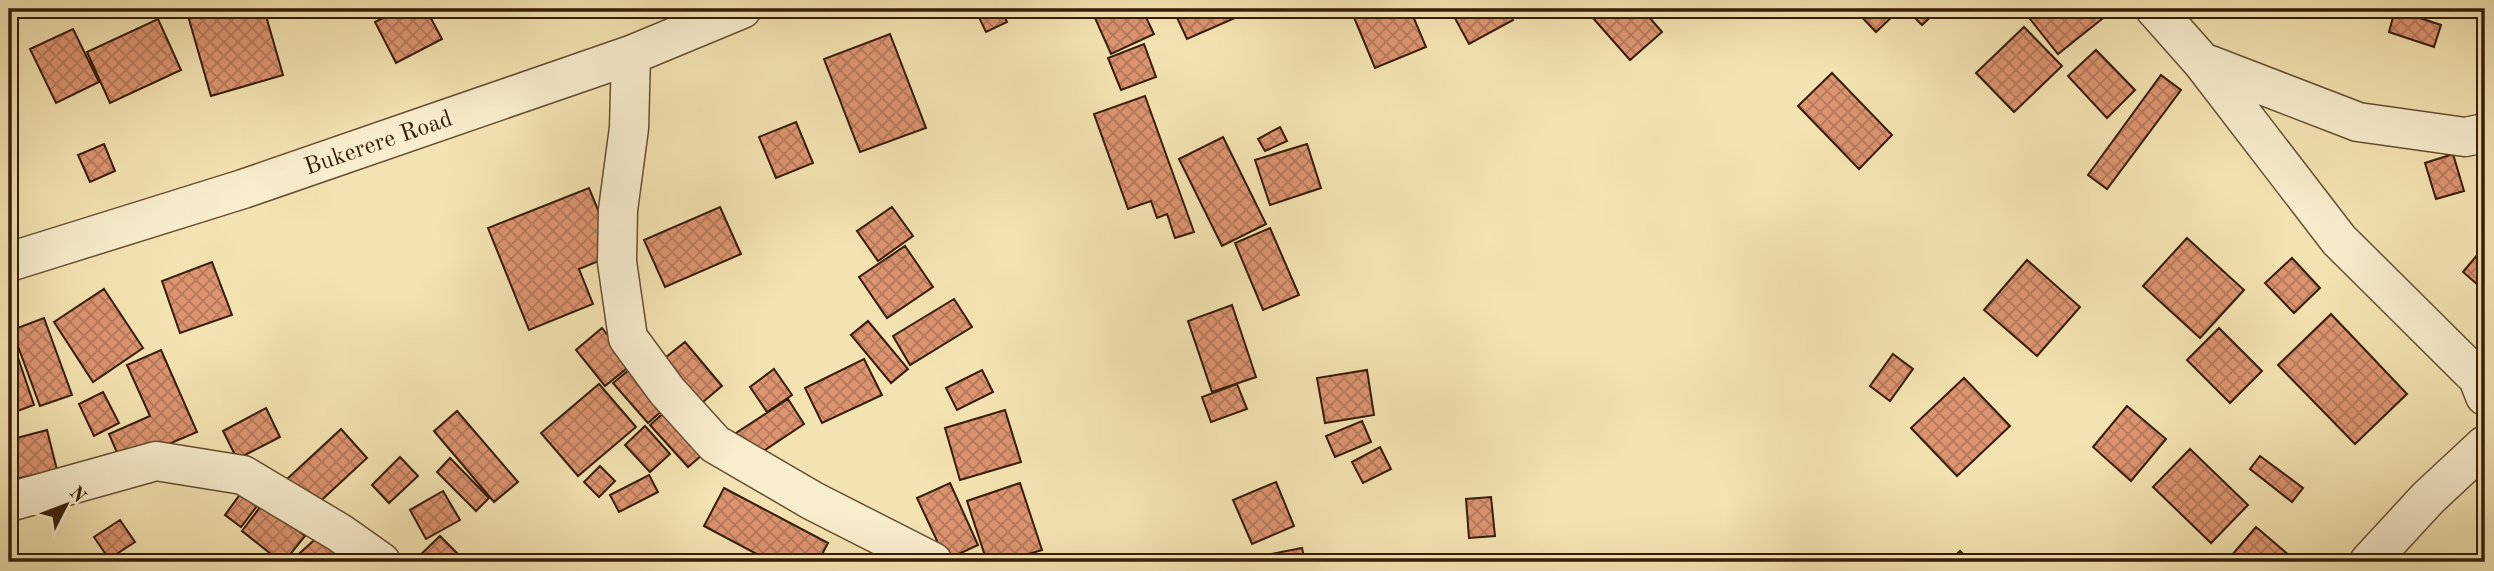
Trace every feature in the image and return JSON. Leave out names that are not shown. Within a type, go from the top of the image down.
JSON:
[{"type":"street","name":"Bukerere Road","points":[[9,262],[243,189],[631,55],[742,9]]},
{"type":"street","points":[[2155,9],[2203,62],[2339,240],[2478,378],[2485,396]]},
{"type":"street","points":[[631,55],[629,128],[618,210],[617,262],[628,338],[667,391],[715,444],[813,501],[933,562]]},
{"type":"street","points":[[2203,62],[2358,122],[2465,137],[2485,133]]},
{"type":"street","points":[[2369,562],[2428,498],[2485,445]]},
{"type":"street","points":[[9,502],[156,461],[231,473],[243,475],[286,500],[381,562]]},
{"type":"building","points":[[186,9],[264,9],[283,75],[211,96]]},
{"type":"building","points":[[400,9],[426,9],[442,39],[396,63],[375,22]]},
{"type":"building","points":[[975,9],[1001,9],[1007,22],[986,32]]},
{"type":"building","points":[[1091,9],[1142,9],[1154,34],[1111,54]]},
{"type":"building","points":[[1173,9],[1231,9],[1235,18],[1187,39]]},
{"type":"building","points":[[1369,9],[1410,9],[1426,47],[1375,68],[1353,15]]},
{"type":"building","points":[[1450,9],[1507,9],[1513,20],[1469,44]]},
{"type":"building","points":[[1585,9],[1642,9],[1662,32],[1630,60]]},
{"type":"building","points":[[1854,9],[1898,9],[1899,10],[1876,32]]},
{"type":"building","points":[[1906,9],[1939,9],[1922,25]]},
{"type":"building","points":[[2033,9],[2112,11],[2058,54],[2026,14]]},
{"type":"building","points":[[2395,10],[2441,25],[2434,47],[2389,32]]},
{"type":"building","points":[[158,19],[181,70],[110,103],[87,52]]},
{"type":"building","points":[[2024,27],[2062,66],[2014,112],[1976,73]]},
{"type":"building","points":[[73,29],[99,82],[56,103],[30,49]]},
{"type":"building","points":[[890,34],[926,128],[860,152],[824,59]]},
{"type":"building","points":[[1144,44],[1156,77],[1121,90],[1108,58]]},
{"type":"building","points":[[2096,50],[2135,90],[2107,118],[2068,76]]},
{"type":"building","points":[[1832,73],[1892,135],[1859,169],[1798,106]]},
{"type":"building","points":[[2161,75],[2181,90],[2107,189],[2088,175]]},
{"type":"building","points":[[1145,96],[1194,232],[1175,238],[1167,214],[1157,218],[1151,201],[1128,209],[1094,114]]},
{"type":"building","points":[[796,122],[813,163],[776,178],[759,137]]},
{"type":"building","points":[[1280,127],[1287,141],[1265,151],[1258,139]]},
{"type":"building","points":[[1223,137],[1266,224],[1222,246],[1179,159]]},
{"type":"building","points":[[104,144],[115,171],[90,182],[78,155]]},
{"type":"building","points":[[1307,144],[1321,188],[1270,205],[1255,160]]},
{"type":"building","points":[[2453,154],[2464,191],[2436,199],[2425,163]]},
{"type":"building","points":[[589,188],[616,254],[579,269],[593,304],[529,330],[488,228]]},
{"type":"building","points":[[720,207],[741,254],[665,287],[644,240]]},
{"type":"building","points":[[892,207],[913,236],[878,261],[857,231]]},
{"type":"building","points":[[1270,228],[1299,295],[1263,310],[1235,243]]},
{"type":"building","points":[[2187,238],[2244,290],[2200,338],[2143,286]]},
{"type":"building","points":[[905,246],[933,287],[887,318],[859,277]]},
{"type":"building","points":[[2478,254],[2485,261],[2485,291],[2463,272]]},
{"type":"building","points":[[2292,258],[2320,288],[2294,313],[2265,283]]},
{"type":"building","points":[[2027,260],[2080,307],[2037,356],[1984,310]]},
{"type":"building","points":[[212,262],[232,315],[180,333],[162,281]]},
{"type":"building","points":[[104,289],[143,348],[93,382],[54,322]]},
{"type":"building","points":[[954,299],[972,327],[910,365],[893,336]]},
{"type":"building","points":[[1232,305],[1256,377],[1212,392],[1188,321]]},
{"type":"building","points":[[2331,314],[2407,394],[2355,444],[2278,365]]},
{"type":"building","points":[[44,318],[72,395],[40,406],[12,330]]},
{"type":"building","points":[[868,321],[908,369],[891,383],[851,335]]},
{"type":"building","points":[[602,328],[631,365],[605,386],[576,350]]},
{"type":"building","points":[[2219,328],[2262,371],[2230,403],[2187,360]]},
{"type":"building","points":[[9,331],[34,405],[9,414]]},
{"type":"building","points":[[685,342],[722,386],[697,407],[660,362]]},
{"type":"building","points":[[161,350],[197,432],[122,464],[109,434],[150,416],[127,365]]},
{"type":"building","points":[[1893,354],[1913,369],[1890,401],[1870,386]]},
{"type":"building","points":[[864,359],[882,395],[822,423],[805,388]]},
{"type":"building","points":[[774,369],[792,395],[767,412],[750,387]]},
{"type":"building","points":[[629,370],[664,409],[648,423],[613,383]]},
{"type":"building","points":[[982,370],[993,392],[957,410],[946,388]]},
{"type":"building","points":[[1367,370],[1374,415],[1325,423],[1317,378]]},
{"type":"building","points":[[1964,378],[2010,426],[1957,476],[1911,428]]},
{"type":"building","points":[[599,384],[636,427],[578,476],[541,433]]},
{"type":"building","points":[[1237,384],[1247,409],[1211,422],[1202,397]]},
{"type":"building","points":[[103,392],[119,423],[94,436],[79,404]]},
{"type":"building","points":[[788,399],[804,424],[753,458],[736,433]]},
{"type":"building","points":[[2127,406],[2166,439],[2131,481],[2093,447]]},
{"type":"building","points":[[670,407],[708,450],[688,467],[650,425]]},
{"type":"building","points":[[266,408],[280,437],[237,459],[223,431]]},
{"type":"building","points":[[1005,410],[1021,462],[960,480],[945,428]]},
{"type":"building","points":[[457,411],[518,482],[494,502],[434,431]]},
{"type":"building","points":[[1362,421],[1371,442],[1335,457],[1326,436]]},
{"type":"building","points":[[645,426],[670,454],[650,472],[625,445]]},
{"type":"building","points":[[341,429],[367,458],[314,507],[287,479]]},
{"type":"building","points":[[47,430],[57,470],[10,480],[9,440]]},
{"type":"building","points":[[1380,447],[1391,469],[1363,483],[1352,462]]},
{"type":"building","points":[[2190,449],[2248,505],[2211,543],[2153,487]]},
{"type":"building","points":[[2260,456],[2303,488],[2292,502],[2250,469]]},
{"type":"building","points":[[400,457],[418,476],[389,503],[372,485]]},
{"type":"building","points":[[450,458],[489,498],[476,511],[437,472]]},
{"type":"building","points":[[600,466],[615,481],[599,497],[584,482]]},
{"type":"building","points":[[649,475],[658,492],[619,512],[610,495]]},
{"type":"building","points":[[1276,482],[1294,526],[1252,544],[1233,500]]},
{"type":"building","points":[[950,483],[978,545],[946,560],[917,498]]},
{"type":"building","points":[[1020,483],[1042,550],[1002,562],[987,562],[967,501]]},
{"type":"building","points":[[724,488],[828,543],[818,562],[766,562],[768,560],[704,526]]},
{"type":"building","points":[[443,491],[460,520],[426,539],[410,510]]},
{"type":"building","points":[[241,493],[257,506],[241,527],[225,515]]},
{"type":"building","points":[[1491,497],[1495,536],[1469,538],[1466,499]]},
{"type":"building","points":[[263,503],[305,536],[284,562],[242,531]]},
{"type":"building","points":[[120,520],[135,542],[109,559],[94,537]]},
{"type":"building","points":[[2256,527],[2297,562],[2226,562]]},
{"type":"building","points":[[321,534],[346,562],[292,560]]},
{"type":"building","points":[[440,536],[466,562],[413,562]]},
{"type":"building","points":[[1302,548],[1305,562],[1273,562],[1271,554]]},
{"type":"building","points":[[1960,551],[1971,562],[1949,562]]}]
